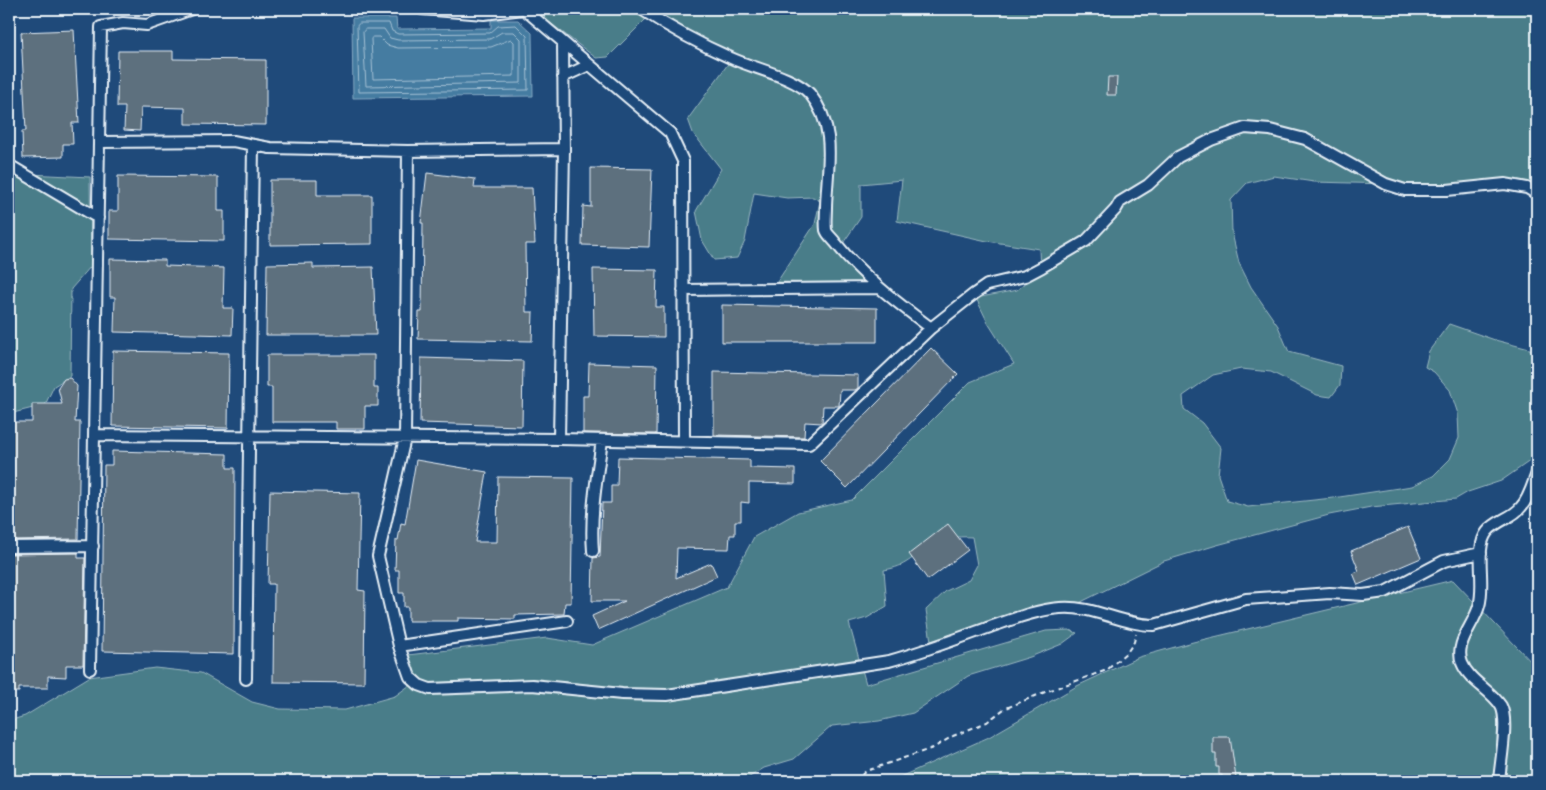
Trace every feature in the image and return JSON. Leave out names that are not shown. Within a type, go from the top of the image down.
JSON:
[{"type":"street","points":[[90,669],[96,435],[101,27],[123,23],[146,25],[192,9]]},
{"type":"street","points":[[422,9],[484,14],[523,9],[670,133],[683,161],[684,441]]},
{"type":"street","points":[[641,9],[673,31],[731,58],[797,84],[808,92],[824,114],[828,133],[830,172],[826,195],[826,231],[844,254],[879,288],[931,328]]},
{"type":"street","points":[[560,439],[564,149],[563,44]]},
{"type":"street","points":[[563,77],[589,65]]},
{"type":"street","points":[[96,435],[560,439],[809,444],[931,328],[987,285],[1025,276],[1086,241],[1110,216],[1120,202],[1148,185],[1178,157],[1211,140],[1250,128],[1305,139],[1386,184],[1405,190],[1447,190],[1505,184],[1527,188],[1537,194]]},
{"type":"street","points":[[100,142],[233,141],[270,148],[408,151],[564,149]]},
{"type":"street","points":[[246,679],[252,145]]},
{"type":"street","points":[[408,151],[404,438],[378,556],[399,646],[410,676],[419,685],[430,689],[532,685],[622,694],[667,695],[889,661],[915,654],[1029,613],[1062,608],[1090,611],[1138,625],[1167,622],[1208,608],[1246,599],[1330,594],[1362,595],[1385,592],[1444,561],[1481,553]]},
{"type":"street","points":[[9,165],[98,218]]},
{"type":"street","points":[[683,290],[879,288]]},
{"type":"street","points":[[593,551],[591,527],[593,500],[602,440]]},
{"type":"street","points":[[1499,781],[1504,721],[1501,706],[1462,664],[1460,654],[1465,634],[1479,608],[1483,588],[1481,553],[1487,532],[1499,521],[1521,508],[1537,473]]},
{"type":"street","points":[[9,547],[93,546]]},
{"type":"street","points":[[399,646],[567,621]]},
{"type":"path","points":[[855,781],[866,771],[933,748],[952,736],[987,722],[1012,706],[1107,670],[1134,642],[1138,625]]},
{"type":"green space","points":[[9,9],[15,9],[9,108]]},
{"type":"green space","points":[[536,9],[1537,9],[1537,186],[1406,189],[1388,184],[1314,182],[1274,176],[1247,183],[1231,200],[1232,233],[1239,263],[1251,287],[1278,326],[1289,352],[1341,366],[1340,385],[1331,397],[1317,395],[1271,372],[1241,369],[1213,375],[1183,396],[1184,409],[1202,423],[1221,448],[1218,475],[1227,501],[1248,507],[1333,498],[1412,486],[1433,476],[1450,459],[1459,438],[1458,414],[1450,390],[1434,372],[1425,367],[1429,351],[1449,324],[1495,340],[1537,351],[1537,456],[1501,481],[1468,492],[1456,499],[1371,507],[1329,515],[1164,561],[1073,606],[1038,615],[939,652],[931,641],[926,610],[946,591],[969,580],[977,565],[972,537],[955,537],[939,541],[904,564],[884,570],[887,606],[867,618],[849,623],[866,684],[1046,631],[1069,630],[1077,633],[1062,644],[1030,657],[968,676],[913,713],[879,721],[832,726],[794,759],[764,768],[743,781],[9,781],[9,721],[25,716],[89,677],[155,668],[201,673],[252,702],[280,709],[345,710],[395,696],[417,680],[408,655],[547,638],[592,645],[727,587],[754,537],[798,512],[852,500],[970,382],[1014,364],[988,323],[976,298],[1017,290],[1040,272],[1039,249],[987,241],[897,221],[902,180],[861,184],[861,217],[837,252],[870,284],[777,282],[815,224],[820,201],[813,197],[787,198],[754,193],[745,241],[737,258],[714,260],[702,240],[696,211],[721,169],[693,133],[688,119],[733,57],[653,12],[608,57],[596,58],[536,12]]},
{"type":"green space","points":[[9,173],[90,177],[91,266],[71,289],[70,376],[54,386],[45,405],[9,414]]},
{"type":"green space","points":[[1453,580],[1537,668],[1537,781],[891,781],[989,737],[1077,686],[1139,657],[1193,642]]},
{"type":"water","points":[[352,18],[396,18],[397,29],[491,28],[491,20],[518,20],[532,33],[533,96],[353,98]]},
{"type":"building","points":[[74,30],[79,123],[72,123],[73,144],[63,144],[63,157],[23,158],[22,131],[26,131],[21,32]]},
{"type":"building","points":[[118,51],[173,51],[173,59],[266,60],[266,125],[185,124],[185,108],[141,107],[140,131],[124,130],[125,107],[117,107]]},
{"type":"building","points":[[1108,77],[1117,77],[1116,95],[1107,95]]},
{"type":"building","points":[[591,168],[652,169],[649,247],[582,245],[583,206],[591,207]]},
{"type":"building","points":[[427,173],[475,179],[474,188],[532,188],[535,244],[525,244],[526,312],[533,312],[532,341],[418,339],[419,312],[422,312],[423,223],[421,223]]},
{"type":"building","points":[[118,176],[218,177],[218,211],[224,211],[224,241],[109,239],[109,211],[118,211]]},
{"type":"building","points":[[270,180],[317,180],[317,195],[372,195],[372,244],[270,245]]},
{"type":"building","points":[[110,259],[165,260],[165,266],[224,268],[223,308],[233,308],[232,335],[114,332],[115,297],[110,297]]},
{"type":"building","points":[[313,263],[313,268],[373,267],[376,335],[266,335],[267,264]]},
{"type":"building","points":[[593,269],[657,270],[656,307],[664,307],[664,337],[594,336]]},
{"type":"building","points":[[722,305],[877,308],[877,342],[722,342]]},
{"type":"building","points":[[931,348],[958,374],[847,488],[820,461]]},
{"type":"building","points":[[113,351],[229,353],[228,428],[112,426]]},
{"type":"building","points":[[267,355],[374,355],[374,388],[378,388],[378,406],[365,406],[365,429],[336,429],[336,422],[272,422],[272,387],[267,387]]},
{"type":"building","points":[[421,358],[523,361],[522,426],[420,423]]},
{"type":"building","points":[[589,363],[657,365],[656,434],[583,433],[583,396],[588,396]]},
{"type":"building","points":[[714,372],[858,375],[858,388],[855,390],[840,390],[839,406],[823,406],[822,423],[805,422],[804,437],[714,435]]},
{"type":"building","points":[[70,378],[77,386],[75,422],[80,422],[78,539],[9,540],[9,422],[32,422],[32,404],[62,404],[58,388],[64,379]]},
{"type":"building","points":[[112,451],[227,454],[227,468],[235,468],[234,654],[102,651],[104,465],[112,465]]},
{"type":"building","points":[[618,457],[750,460],[750,468],[795,469],[795,484],[749,483],[749,503],[741,502],[741,521],[735,521],[735,535],[730,535],[729,549],[677,548],[676,578],[711,563],[717,576],[598,630],[592,616],[625,601],[592,601],[593,558],[600,557],[602,503],[611,503],[611,486],[617,486]]},
{"type":"building","points":[[416,460],[487,472],[475,542],[497,542],[498,477],[573,478],[571,603],[565,603],[564,614],[515,615],[515,619],[458,618],[458,621],[408,621],[408,607],[404,607],[404,593],[399,593],[399,570],[395,570],[396,540],[398,540],[401,523],[405,524]]},
{"type":"building","points":[[270,491],[360,493],[358,590],[365,591],[364,683],[273,682],[274,584],[268,584]]},
{"type":"building","points":[[948,524],[968,550],[928,580],[909,554]]},
{"type":"building","points":[[1408,527],[1421,558],[1358,585],[1353,573],[1359,571],[1351,551]]},
{"type":"building","points":[[78,553],[78,558],[85,558],[83,665],[66,665],[66,677],[48,676],[48,688],[19,688],[19,692],[9,692],[9,554]]},
{"type":"building","points":[[1213,737],[1230,737],[1236,778],[1222,778],[1222,775],[1219,775],[1219,767],[1216,767],[1216,754],[1213,754]]}]
